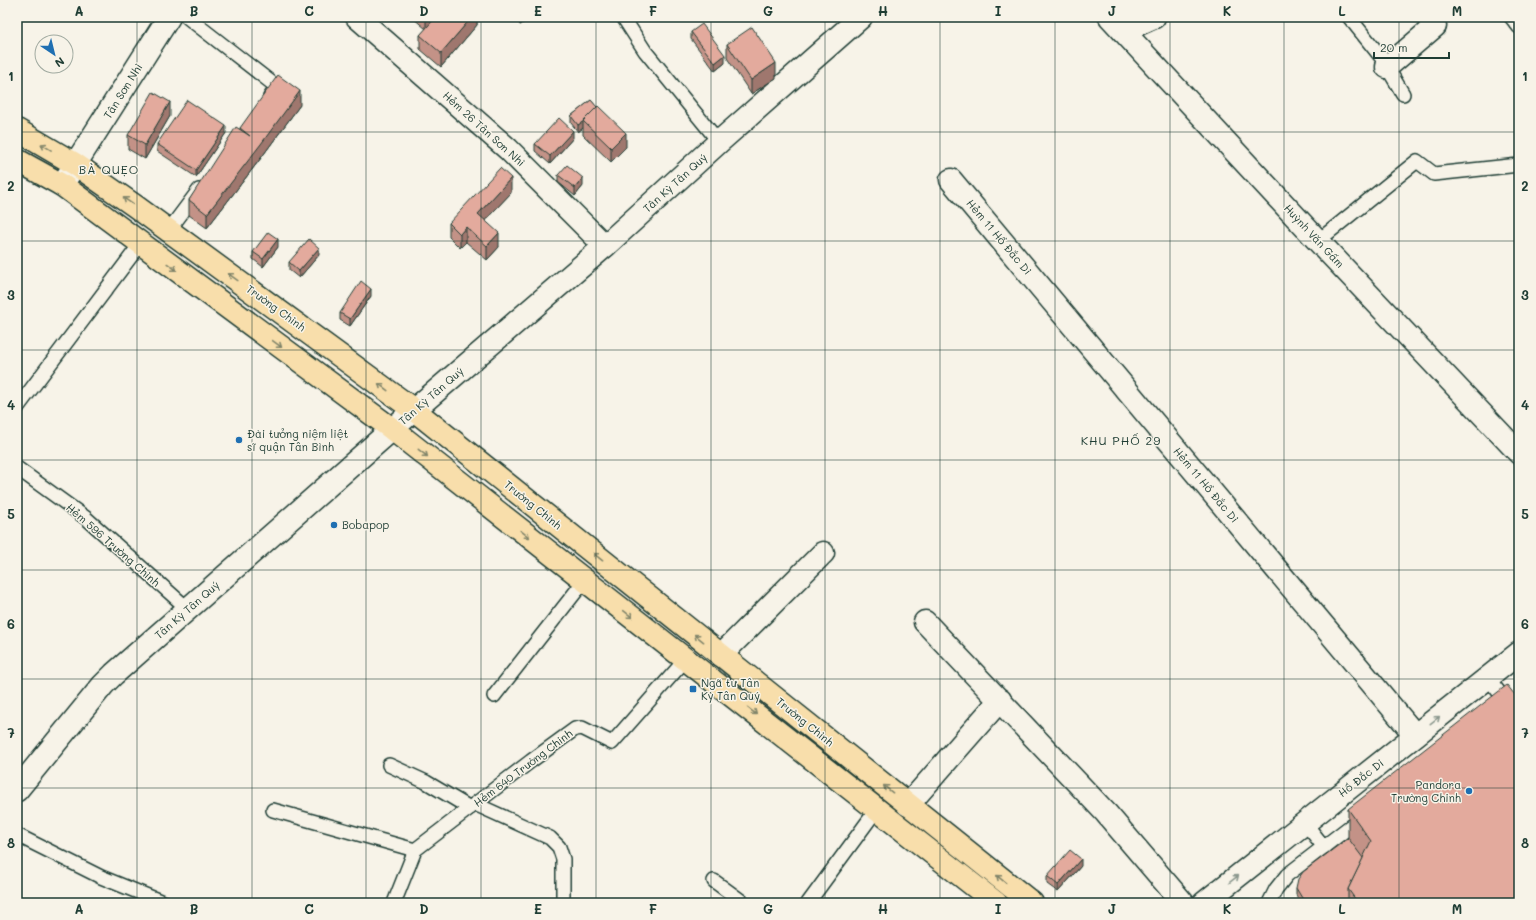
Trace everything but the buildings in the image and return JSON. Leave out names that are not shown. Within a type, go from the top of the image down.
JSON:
[{"type":"main road","name":"Trường Chinh","points":[[17,130],[75,164],[169,230],[414,410],[1032,903]]},
{"type":"main road","points":[[17,160],[62,185],[392,429],[996,903]]},
{"type":"street","name":"Tân Sơn Nhì","points":[[62,185],[169,17]]},
{"type":"street","name":"Hẻm 26 Tân Sơn Nhì","points":[[357,17],[508,149],[605,246]]},
{"type":"street","name":"Tân Kỳ Tân Quý","points":[[17,790],[102,685],[392,429],[605,246],[719,142],[861,17]]},
{"type":"street","points":[[1117,24],[1154,17]]},
{"type":"street","points":[[1387,68],[1435,26],[1428,17]]},
{"type":"street","name":"Huỳnh Văn Gấm","points":[[1117,24],[1318,241],[1519,453]]},
{"type":"street","name":"Hẻm 11 Hồ Đắc Di","points":[[951,180],[1415,735]]},
{"type":"street","points":[[721,655],[823,553]]},
{"type":"street","points":[[925,622],[1106,813],[1183,903]]},
{"type":"street","name":"Hồ Đắc Di","points":[[1204,903],[1519,653]]},
{"type":"street","points":[[908,805],[1000,700]]},
{"type":"lane","points":[[187,17],[277,88],[263,106]]},
{"type":"lane","points":[[623,17],[645,51],[719,142]]},
{"type":"lane","points":[[1349,17],[1387,68],[1403,94]]},
{"type":"lane","points":[[1511,17],[1519,27]]},
{"type":"lane","points":[[1318,241],[1417,161],[1434,174],[1519,165]]},
{"type":"lane","points":[[169,230],[207,181]]},
{"type":"lane","points":[[17,408],[141,244]]},
{"type":"lane","name":"Hẻm 596 Trường Chinh","points":[[17,468],[86,518],[188,609]]},
{"type":"lane","points":[[494,696],[585,580]]},
{"type":"lane","name":"Hẻm 640 Trường Chinh","points":[[415,850],[561,738],[576,729],[582,728],[612,743],[686,659]]},
{"type":"lane","points":[[1488,678],[1519,718]]},
{"type":"lane","points":[[1496,713],[1508,704]]},
{"type":"lane","points":[[389,765],[472,806],[550,838],[559,847],[563,859],[563,903]]},
{"type":"lane","points":[[808,903],[877,809]]},
{"type":"lane","points":[[1270,903],[1276,889],[1287,875],[1373,809]]},
{"type":"lane","points":[[273,810],[415,850],[394,903]]},
{"type":"lane","points":[[1304,823],[1324,847]]},
{"type":"lane","points":[[17,835],[102,877],[165,903]]},
{"type":"lane","points":[[714,881],[744,903]]},
{"type":"place","name":"Đài tưởng niệm liệt sĩ quận Tân Bình","points":[[239,440]]},
{"type":"place","name":"Bobapop","points":[[334,525]]},
{"type":"place","name":"Ngã tư Tân Kỳ Tân Quý","points":[[693,689]]},
{"type":"place","name":"Pandora Trường Chinh","points":[[1469,791]]},
{"type":"district","name":"BÀ QUẸO","points":[[109,170]]},
{"type":"district","name":"KHU PHỐ 29","points":[[1121,441]]}]
